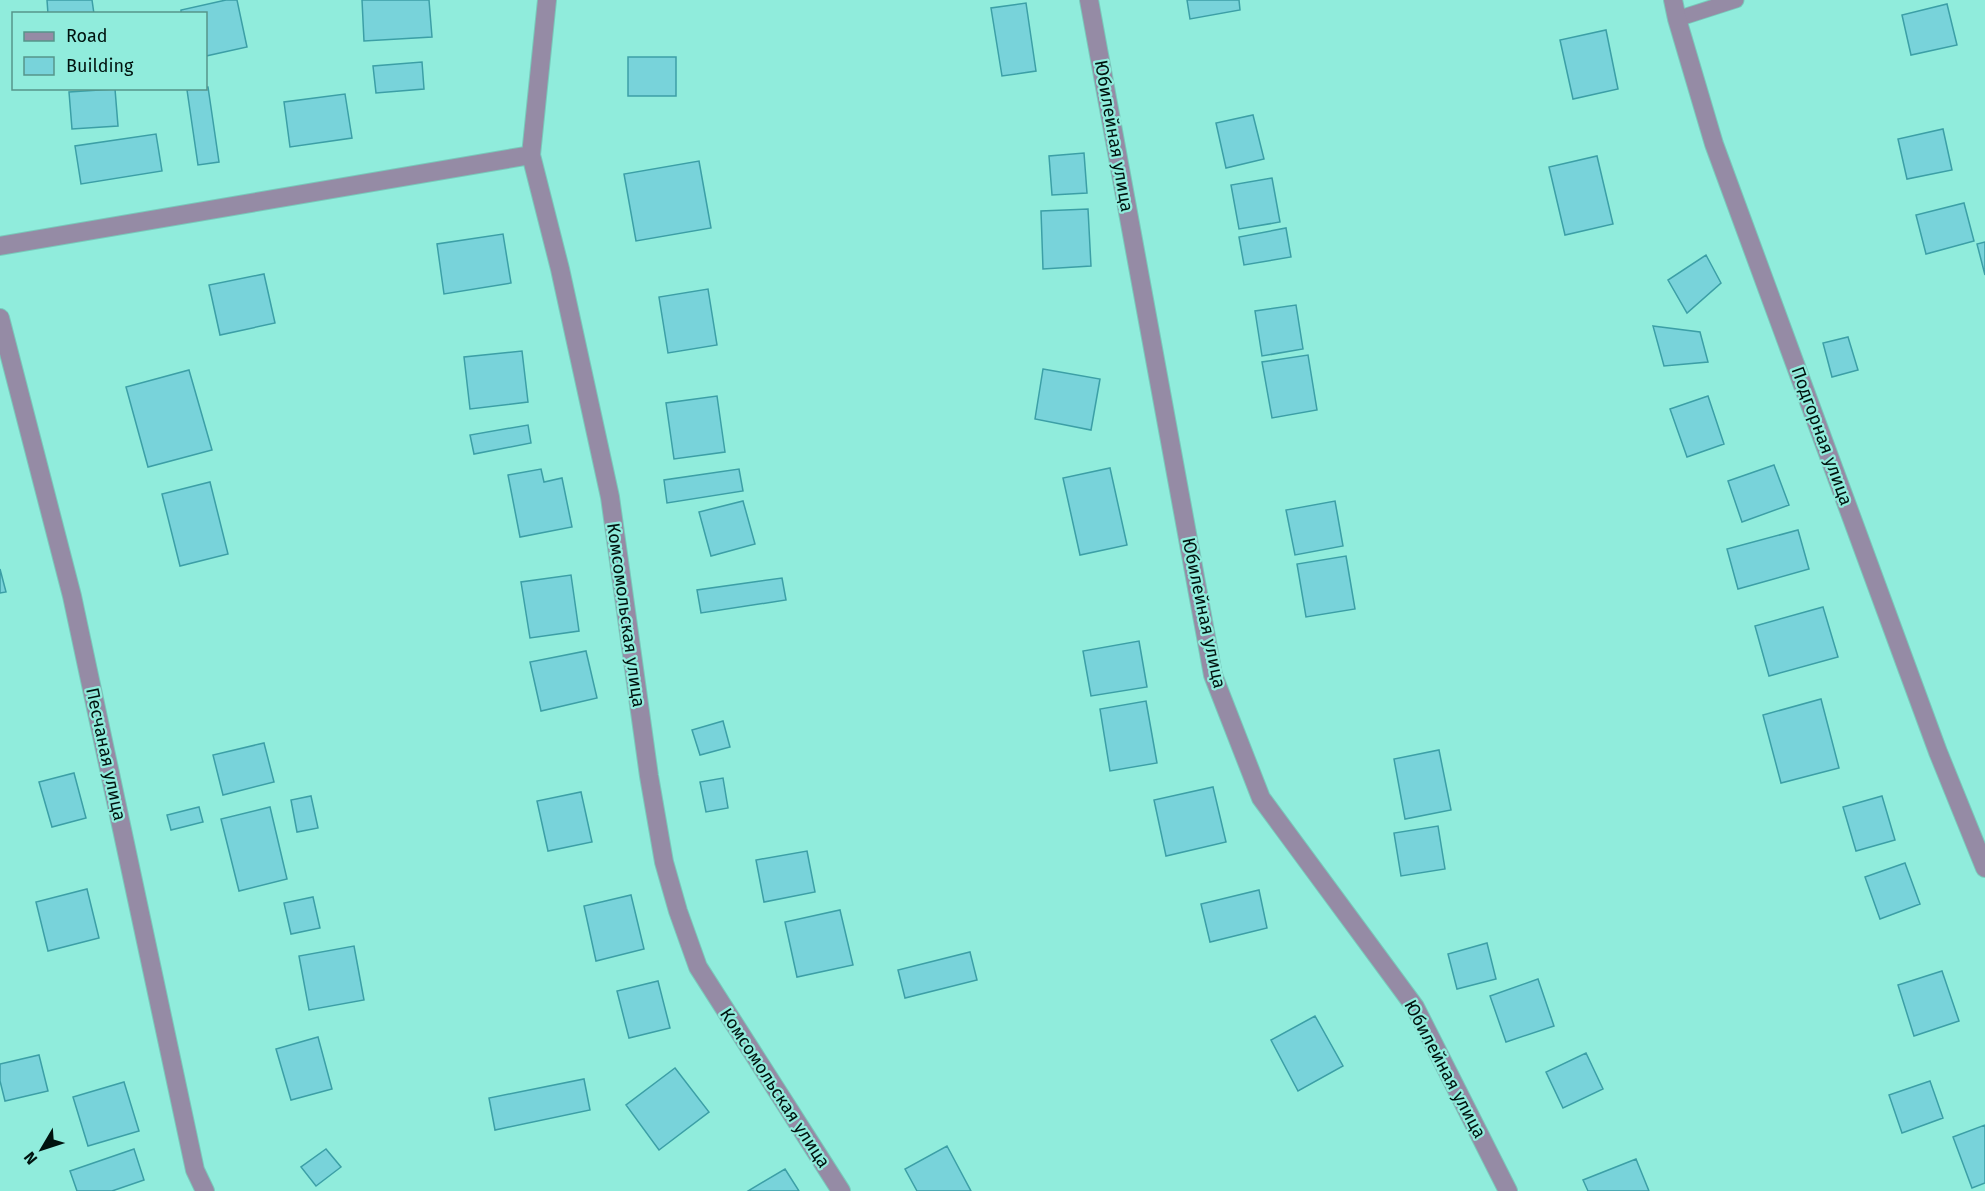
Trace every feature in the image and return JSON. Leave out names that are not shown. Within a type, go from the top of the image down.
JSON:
[{"type":"street","name":"Комсомольская улица","points":[[547,0],[531,155],[563,281],[610,497],[649,776],[664,862],[698,967],[841,1191]]},
{"type":"street","name":"Юбилейная улица","points":[[1089,0],[1213,675],[1261,798],[1415,1007],[1508,1191]]},
{"type":"street","name":"Подгорная улица","points":[[1673,0],[1714,144],[1938,752],[1985,868]]},
{"type":"street","points":[[0,246],[531,155]]},
{"type":"street","name":"Песчаная улица","points":[[0,318],[72,596],[195,1170],[205,1191]]},
{"type":"lane","points":[[1677,19],[1736,0]]},
{"type":"building","points":[[47,0],[92,0],[94,12],[48,12]]},
{"type":"building","points":[[226,0],[237,0],[247,47],[207,56],[207,12],[181,12],[181,10]]},
{"type":"building","points":[[362,0],[429,0],[432,37],[364,41]]},
{"type":"building","points":[[1187,0],[1239,0],[1240,10],[1190,19]]},
{"type":"building","points":[[1026,3],[1036,71],[1002,76],[991,8]]},
{"type":"building","points":[[1947,4],[1957,45],[1911,55],[1902,15]]},
{"type":"building","points":[[1606,30],[1618,89],[1573,99],[1560,40]]},
{"type":"building","points":[[628,57],[676,57],[676,96],[628,96]]},
{"type":"building","points":[[422,62],[424,89],[376,93],[373,66]]},
{"type":"building","points":[[207,87],[219,162],[198,165],[187,90],[207,90]]},
{"type":"building","points":[[115,90],[118,126],[72,129],[69,92]]},
{"type":"building","points":[[345,94],[352,138],[290,147],[284,102]]},
{"type":"building","points":[[1253,115],[1264,159],[1226,168],[1216,123]]},
{"type":"building","points":[[1943,129],[1952,170],[1907,179],[1898,139]]},
{"type":"building","points":[[156,134],[162,171],[81,184],[75,146]]},
{"type":"building","points":[[1084,153],[1087,193],[1052,195],[1049,156]]},
{"type":"building","points":[[1597,156],[1613,224],[1565,235],[1549,167]]},
{"type":"building","points":[[699,161],[711,228],[636,241],[624,174]]},
{"type":"building","points":[[1272,178],[1280,222],[1239,229],[1231,185]]},
{"type":"building","points":[[1964,203],[1974,241],[1926,254],[1916,215]]},
{"type":"building","points":[[1088,209],[1091,266],[1043,269],[1041,211]]},
{"type":"building","points":[[1286,228],[1291,257],[1244,265],[1239,237]]},
{"type":"building","points":[[503,234],[511,283],[444,294],[437,244]]},
{"type":"building","points":[[1985,242],[1985,275],[1977,244]]},
{"type":"building","points":[[1706,255],[1721,283],[1687,313],[1668,280]]},
{"type":"building","points":[[264,274],[275,323],[220,335],[209,285]]},
{"type":"building","points":[[708,289],[717,345],[668,353],[659,297]]},
{"type":"building","points":[[1296,305],[1303,349],[1262,356],[1255,311]]},
{"type":"building","points":[[1653,326],[1700,332],[1708,362],[1664,366]]},
{"type":"building","points":[[1848,337],[1858,370],[1832,377],[1823,343]]},
{"type":"building","points":[[522,351],[528,402],[470,409],[464,357]]},
{"type":"building","points":[[1308,355],[1317,410],[1272,418],[1262,362]]},
{"type":"building","points":[[1043,369],[1100,379],[1091,430],[1035,419]]},
{"type":"building","points":[[189,370],[212,450],[148,467],[126,387]]},
{"type":"building","points":[[717,396],[725,452],[674,459],[666,403]]},
{"type":"building","points":[[1708,396],[1724,444],[1687,457],[1670,409]]},
{"type":"building","points":[[528,425],[531,443],[474,454],[470,435]]},
{"type":"building","points":[[1774,465],[1789,505],[1742,522],[1728,481]]},
{"type":"building","points":[[1110,468],[1127,545],[1080,555],[1063,478]]},
{"type":"building","points":[[541,469],[544,482],[562,478],[572,527],[520,537],[508,475]]},
{"type":"building","points":[[739,469],[743,491],[667,503],[664,480]]},
{"type":"building","points":[[210,482],[228,554],[180,566],[162,494]]},
{"type":"building","points":[[743,501],[755,544],[711,556],[699,512]]},
{"type":"building","points":[[1335,501],[1343,546],[1295,555],[1286,510]]},
{"type":"building","points":[[1798,530],[1809,569],[1738,589],[1727,549]]},
{"type":"building","points":[[1346,556],[1355,609],[1306,617],[1297,564]]},
{"type":"building","points":[[0,569],[6,592],[0,593]]},
{"type":"building","points":[[571,575],[579,631],[530,638],[521,582]]},
{"type":"building","points":[[782,578],[786,600],[701,613],[697,590]]},
{"type":"building","points":[[1823,607],[1838,657],[1769,676],[1755,626]]},
{"type":"building","points":[[1139,641],[1147,687],[1091,696],[1083,651]]},
{"type":"building","points":[[586,651],[597,698],[541,711],[530,662]]},
{"type":"building","points":[[1821,699],[1839,768],[1781,783],[1763,715]]},
{"type":"building","points":[[1146,701],[1157,763],[1110,771],[1100,709]]},
{"type":"building","points":[[723,721],[730,747],[700,755],[692,730]]},
{"type":"building","points":[[264,743],[274,782],[223,795],[213,755]]},
{"type":"building","points":[[1439,750],[1451,810],[1405,819],[1394,759]]},
{"type":"building","points":[[74,773],[86,818],[52,827],[39,782]]},
{"type":"building","points":[[723,778],[728,808],[706,812],[700,782]]},
{"type":"building","points":[[1213,787],[1226,842],[1166,856],[1154,800]]},
{"type":"building","points":[[581,792],[592,842],[548,851],[537,801]]},
{"type":"building","points":[[311,796],[318,828],[297,832],[291,800]]},
{"type":"building","points":[[1882,796],[1895,840],[1856,851],[1843,807]]},
{"type":"building","points":[[199,807],[203,822],[171,830],[167,815]]},
{"type":"building","points":[[270,807],[287,879],[239,891],[221,819]]},
{"type":"building","points":[[1438,826],[1445,869],[1401,876],[1394,833]]},
{"type":"building","points":[[807,851],[815,892],[764,902],[756,860]]},
{"type":"building","points":[[1905,863],[1920,904],[1880,919],[1865,877]]},
{"type":"building","points":[[87,889],[99,938],[48,951],[36,902]]},
{"type":"building","points":[[1259,890],[1267,928],[1210,942],[1201,904]]},
{"type":"building","points":[[631,895],[644,949],[596,961],[584,906]]},
{"type":"building","points":[[313,897],[320,928],[291,934],[284,903]]},
{"type":"building","points":[[840,910],[853,965],[797,977],[785,922]]},
{"type":"building","points":[[1487,943],[1496,979],[1457,989],[1448,954]]},
{"type":"building","points":[[354,946],[364,1000],[309,1010],[299,956]]},
{"type":"building","points":[[970,952],[977,980],[905,998],[898,970]]},
{"type":"building","points":[[1942,971],[1959,1021],[1914,1036],[1898,985]]},
{"type":"building","points":[[1538,979],[1554,1026],[1506,1042],[1490,996]]},
{"type":"building","points":[[658,981],[670,1028],[629,1038],[617,991]]},
{"type":"building","points":[[1315,1016],[1343,1066],[1298,1091],[1271,1040]]},
{"type":"building","points":[[318,1037],[332,1089],[291,1100],[276,1049]]},
{"type":"building","points":[[1586,1053],[1603,1089],[1563,1108],[1546,1072]]},
{"type":"building","points":[[39,1055],[48,1091],[5,1101],[0,1081],[0,1064]]},
{"type":"building","points":[[675,1068],[709,1112],[659,1150],[626,1105]]},
{"type":"building","points":[[584,1079],[590,1110],[495,1130],[489,1098]]},
{"type":"building","points":[[1930,1081],[1943,1118],[1902,1133],[1889,1095]]},
{"type":"building","points":[[124,1082],[139,1131],[88,1146],[73,1097]]},
{"type":"building","points":[[1985,1125],[1985,1183],[1972,1188],[1953,1137]]},
{"type":"building","points":[[947,1146],[971,1191],[917,1191],[905,1169]]},
{"type":"building","points":[[134,1149],[144,1180],[112,1191],[77,1191],[70,1171]]},
{"type":"building","points":[[326,1149],[341,1167],[316,1186],[301,1167]]},
{"type":"building","points":[[1636,1159],[1649,1191],[1588,1191],[1583,1180]]},
{"type":"building","points":[[785,1169],[799,1191],[748,1191]]}]
